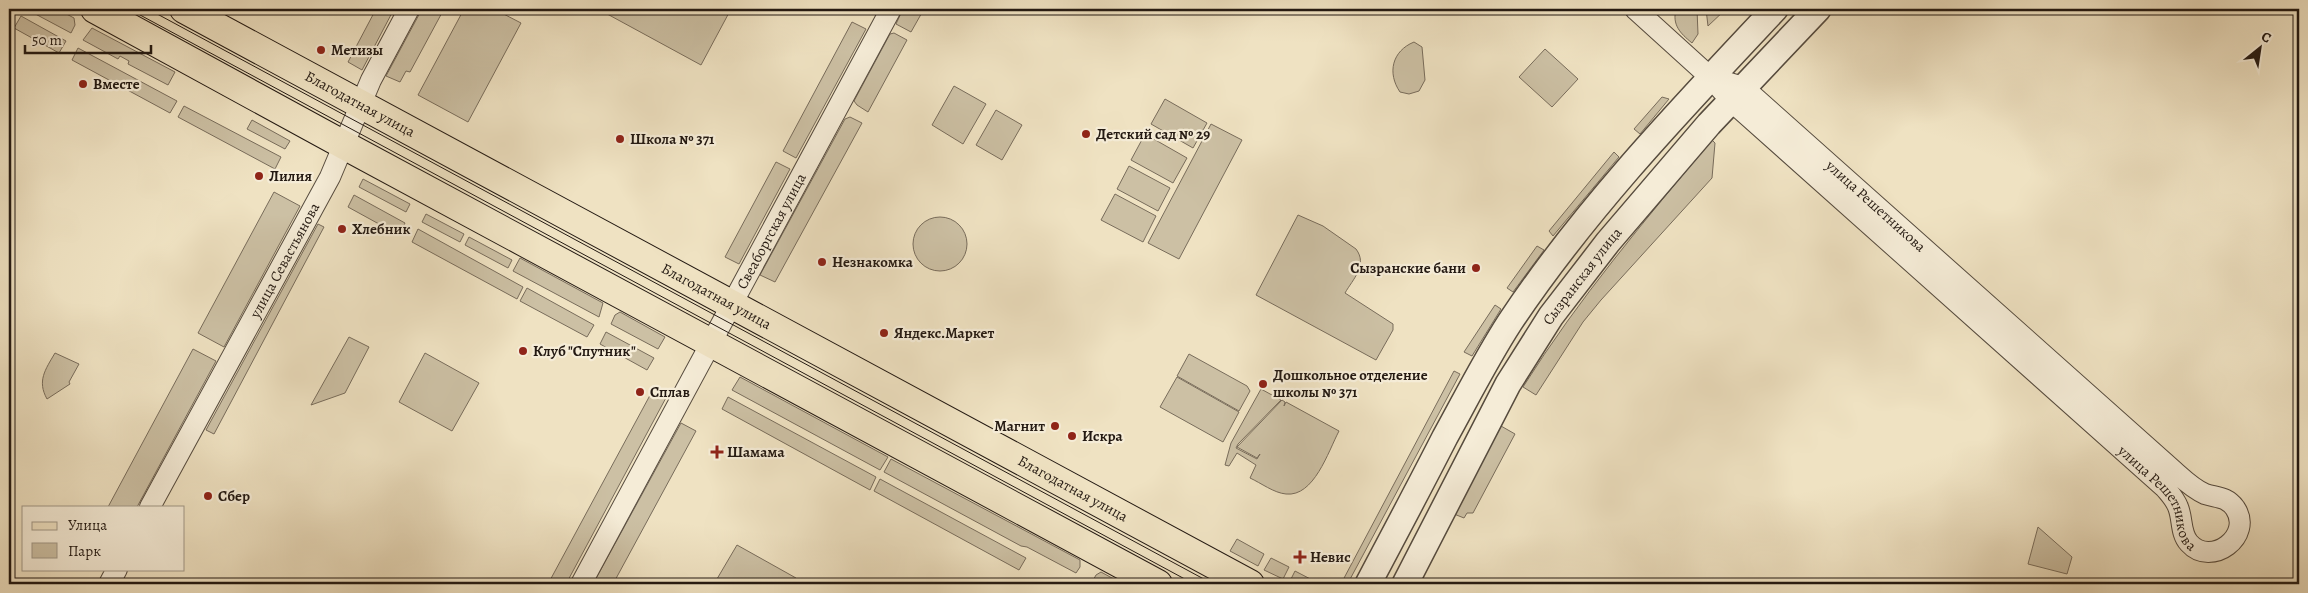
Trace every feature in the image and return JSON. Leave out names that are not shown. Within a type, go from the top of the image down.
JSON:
[{"type":"main road","points":[[95,9],[344,146],[1158,584]]},
{"type":"main road","name":"Благодатная улица","points":[[184,9],[1250,584]]},
{"type":"street","name":"улица Севастьянова","points":[[151,506],[330,177],[371,80],[409,9]]},
{"type":"street","name":"Свеаборгская улица","points":[[581,584],[891,9]]},
{"type":"street","name":"улица Решетникова","points":[[1635,9],[1710,77],[1737,94],[2184,481],[2206,494],[2218,495],[2228,501],[2236,510],[2239,521],[2238,533],[2232,543],[2222,550],[2211,552],[2199,550],[2189,544],[2183,534],[2179,508],[2165,488],[1737,94]]},
{"type":"street","name":"Сызранская улица","points":[[1368,584],[1496,344],[1560,252],[1710,77],[1775,9]]},
{"type":"street","name":"Сызранская улица","points":[[1405,584],[1522,361],[1579,278],[1629,217],[1737,94],[1818,9]]},
{"type":"street","points":[[1605,198],[1617,202],[1624,208],[1629,217]]},
{"type":"street","points":[[109,584],[116,570]]},
{"type":"green space","points":[[26,9],[57,9],[74,18],[75,25],[71,33]]},
{"type":"green space","points":[[376,9],[394,9],[362,70],[348,62]]},
{"type":"green space","points":[[422,9],[444,9],[410,72],[406,71],[400,82],[386,76]]},
{"type":"green space","points":[[464,9],[494,9],[521,23],[468,122],[418,95]]},
{"type":"green space","points":[[598,9],[731,9],[701,65]]},
{"type":"green space","points":[[903,9],[924,9],[911,32],[896,24]]},
{"type":"green space","points":[[1676,9],[1697,9],[1698,34],[1692,43],[1684,36],[1676,24]]},
{"type":"green space","points":[[1706,9],[1726,9],[1708,26]]},
{"type":"green space","points":[[21,16],[66,41],[59,53],[14,28]]},
{"type":"green space","points":[[852,22],[866,29],[796,158],[783,151]]},
{"type":"green space","points":[[92,28],[175,72],[168,85],[128,64],[129,61],[120,56],[118,59],[83,40]]},
{"type":"green space","points":[[894,33],[907,40],[868,112],[854,101],[890,34]]},
{"type":"green space","points":[[1414,42],[1422,47],[1425,80],[1419,91],[1409,94],[1400,92],[1396,85],[1393,70],[1396,57]]},
{"type":"green space","points":[[78,48],[177,101],[170,113],[72,60]]},
{"type":"green space","points":[[1545,49],[1578,79],[1552,107],[1519,77]]},
{"type":"green space","points":[[954,86],[986,104],[963,144],[932,125]]},
{"type":"green space","points":[[1662,97],[1669,99],[1640,134],[1634,129]]},
{"type":"green space","points":[[1165,99],[1207,123],[1193,148],[1151,124]]},
{"type":"green space","points":[[184,106],[281,157],[275,169],[178,117]]},
{"type":"green space","points":[[996,110],[1022,125],[1002,160],[976,145]]},
{"type":"green space","points":[[850,117],[862,123],[775,282],[760,275],[845,119]]},
{"type":"green space","points":[[252,120],[290,141],[285,149],[247,129]]},
{"type":"green space","points":[[1211,124],[1242,140],[1179,259],[1148,243]]},
{"type":"green space","points":[[1145,134],[1187,158],[1173,183],[1131,160]]},
{"type":"green space","points":[[1712,140],[1715,143],[1712,178],[1583,322],[1536,395],[1523,387],[1544,354],[1590,291]]},
{"type":"green space","points":[[1614,152],[1619,157],[1553,236],[1549,231]]},
{"type":"green space","points":[[776,162],[790,169],[739,264],[725,257]]},
{"type":"green space","points":[[1129,166],[1170,188],[1158,211],[1117,189]]},
{"type":"green space","points":[[363,179],[410,204],[406,212],[359,187]]},
{"type":"green space","points":[[274,192],[300,206],[224,347],[198,333]]},
{"type":"green space","points":[[1115,194],[1156,216],[1143,242],[1101,220]]},
{"type":"green space","points":[[354,195],[405,223],[399,235],[348,207]]},
{"type":"green space","points":[[426,214],[464,234],[460,242],[422,222]]},
{"type":"green space","points":[[1298,215],[1323,226],[1356,249],[1359,255],[1360,266],[1345,293],[1393,324],[1393,330],[1376,360],[1256,295]]},
{"type":"green space","points":[[935,217],[945,217],[955,221],[963,229],[967,244],[963,259],[955,267],[945,271],[935,271],[925,267],[917,259],[913,249],[913,239],[917,229],[925,221]]},
{"type":"green space","points":[[318,224],[324,227],[214,434],[206,430]]},
{"type":"green space","points":[[418,229],[523,287],[517,299],[412,242]]},
{"type":"green space","points":[[469,237],[512,260],[508,268],[465,245]]},
{"type":"green space","points":[[1537,246],[1544,250],[1513,292],[1507,288]]},
{"type":"green space","points":[[520,258],[603,303],[599,317],[513,271]]},
{"type":"green space","points":[[527,288],[594,325],[587,337],[520,301]]},
{"type":"green space","points":[[1495,305],[1501,309],[1472,356],[1464,352]]},
{"type":"green space","points":[[620,312],[665,337],[658,349],[611,324],[615,315]]},
{"type":"green space","points":[[606,332],[654,358],[647,370],[600,344]]},
{"type":"green space","points":[[349,337],[369,347],[345,393],[311,405]]},
{"type":"green space","points":[[193,349],[216,361],[138,506],[109,506]]},
{"type":"green space","points":[[55,353],[79,364],[69,382],[70,384],[47,399],[42,381],[45,370]]},
{"type":"green space","points":[[425,353],[479,383],[452,431],[399,402]]},
{"type":"green space","points":[[1189,354],[1247,386],[1250,391],[1239,411],[1177,376]]},
{"type":"green space","points":[[1454,371],[1460,374],[1348,583],[1343,580]]},
{"type":"green space","points":[[740,377],[888,457],[880,470],[732,390]]},
{"type":"green space","points":[[1177,377],[1239,412],[1223,442],[1160,407]]},
{"type":"green space","points":[[655,386],[668,394],[566,584],[548,584]]},
{"type":"green space","points":[[1261,389],[1281,400],[1236,448],[1257,459],[1260,454],[1257,458],[1237,447],[1282,400],[1285,402],[1284,406],[1286,402],[1339,431],[1319,472],[1305,488],[1296,493],[1286,494],[1277,492],[1250,478],[1256,465],[1237,453],[1229,466],[1225,465],[1231,443]]},
{"type":"green space","points":[[728,397],[876,477],[870,490],[722,409]]},
{"type":"green space","points":[[681,423],[696,431],[613,584],[593,584]]},
{"type":"green space","points":[[1501,426],[1515,434],[1473,513],[1467,513],[1464,518],[1454,514]]},
{"type":"green space","points":[[891,459],[1080,560],[1080,567],[1076,573],[1027,547],[1021,546],[884,472]]},
{"type":"green space","points":[[880,479],[1026,558],[1019,570],[874,491]]},
{"type":"green space","points":[[2038,527],[2072,557],[2067,574],[2028,564]]},
{"type":"green space","points":[[1237,539],[1264,554],[1258,566],[1230,551]]},
{"type":"green space","points":[[737,545],[796,578],[791,584],[714,584]]},
{"type":"green space","points":[[1271,558],[1289,567],[1283,579],[1264,570]]},
{"type":"green space","points":[[1295,571],[1320,584],[1289,583]]},
{"type":"green space","points":[[1101,572],[1123,584],[1091,584],[1096,575]]},
{"type":"tram line","points":[[129,9],[1194,584]]},
{"type":"tram line","points":[[148,9],[1213,584]]},
{"type":"place","name":"Метизы","points":[[321,50]]},
{"type":"place","name":"Вместе","points":[[83,84]]},
{"type":"place","name":"Детский сад № 29","points":[[1086,134]]},
{"type":"place","name":"Школа № 371","points":[[620,139]]},
{"type":"place","name":"Лилия","points":[[259,176]]},
{"type":"place","name":"Хлебник","points":[[342,229]]},
{"type":"place","name":"Незнакомка","points":[[822,262]]},
{"type":"place","name":"Сызранские бани","points":[[1476,268]]},
{"type":"place","name":"Яндекс.Маркет","points":[[884,333]]},
{"type":"place","name":"Клуб \"Спутник\"","points":[[523,351]]},
{"type":"place","name":"Дошкольное отделение школы № 371","points":[[1263,384]]},
{"type":"place","name":"Сплав","points":[[640,392]]},
{"type":"place","name":"Магнит","points":[[1055,426]]},
{"type":"place","name":"Искра","points":[[1072,436]]},
{"type":"place","name":"Шамама","points":[[717,452]]},
{"type":"place","name":"Сбер","points":[[208,496]]},
{"type":"place","name":"Невис","points":[[1300,557]]}]
